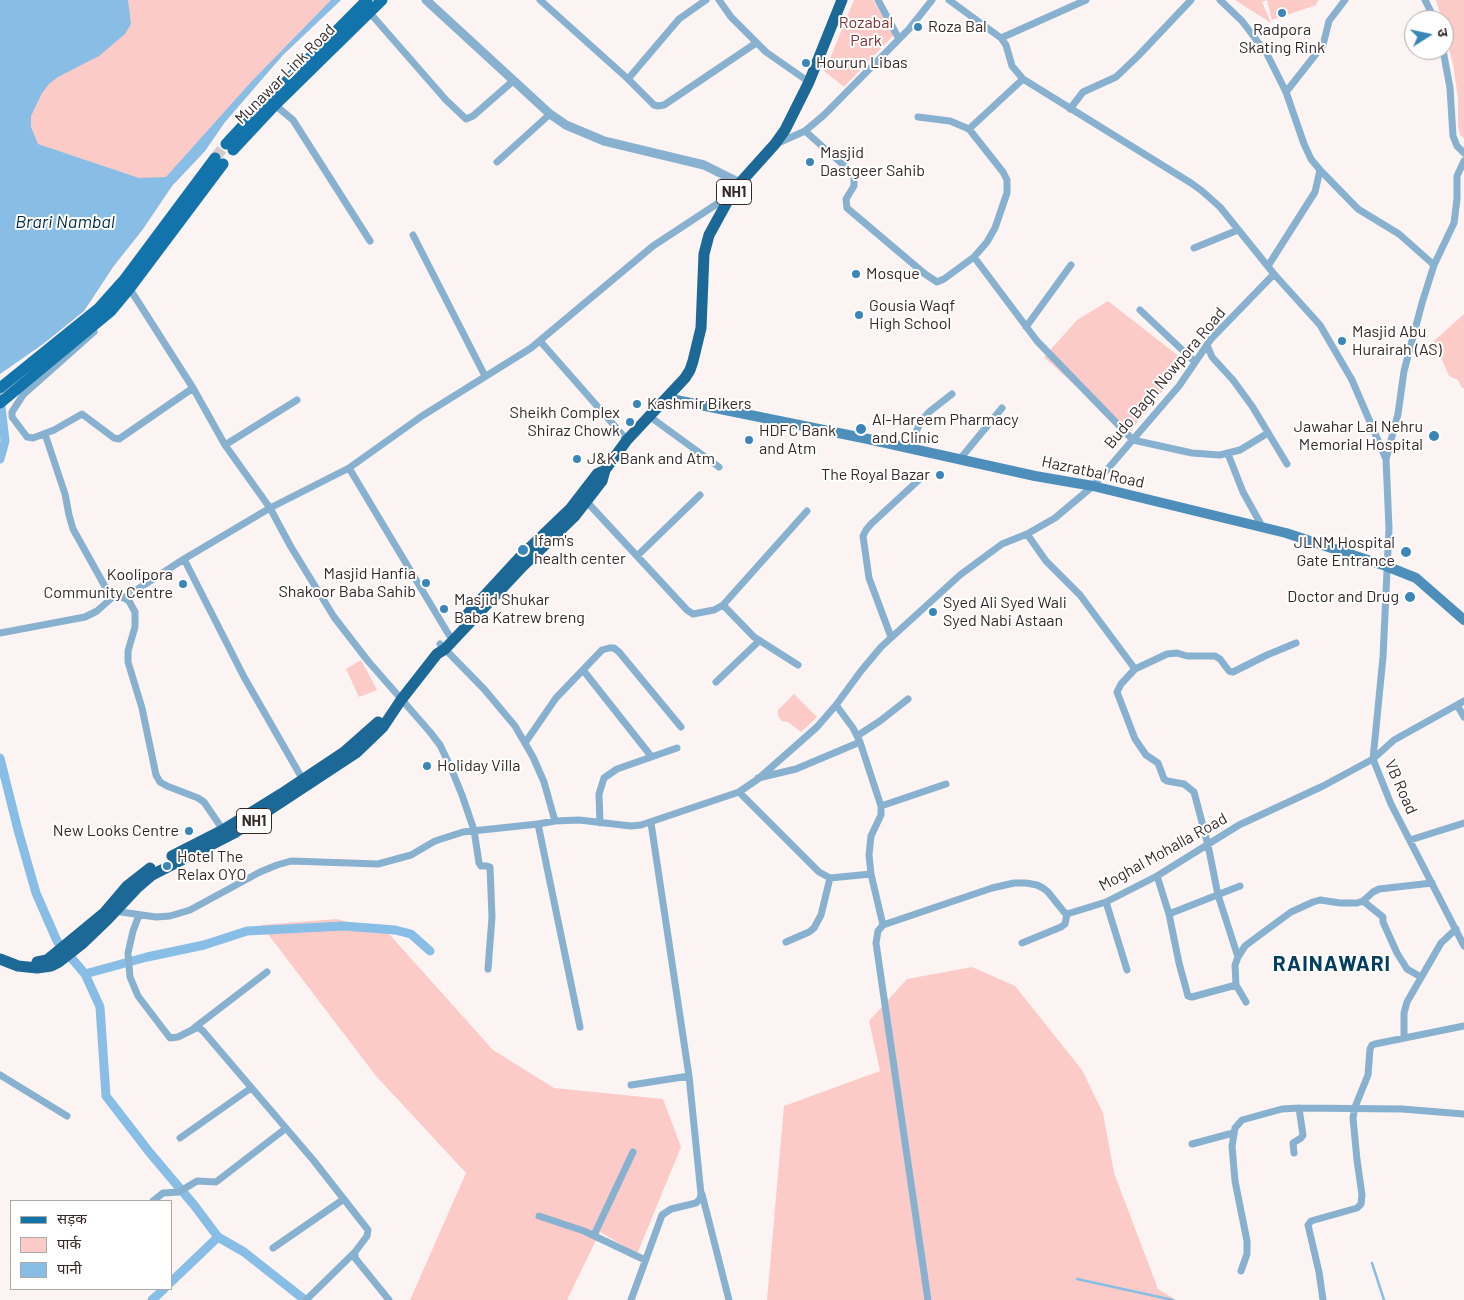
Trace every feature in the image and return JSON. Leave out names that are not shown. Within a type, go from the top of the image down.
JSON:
[{"type":"highway","name":"NH1","points":[[441,649],[448,635],[521,556],[570,510],[597,474],[604,470],[626,440],[685,378],[694,361],[701,328],[703,268],[706,244],[716,222],[737,188],[775,144],[792,117],[827,42],[842,0]]},
{"type":"highway","name":"NH1","points":[[0,958],[5,962],[28,968],[41,968],[74,951],[109,913],[152,875],[236,832],[346,760],[369,742],[383,727],[392,712],[441,649],[575,516],[602,481],[604,470]]},
{"type":"highway","name":"NH1","points":[[109,913],[127,886],[144,872],[223,830],[303,780],[344,752],[380,720],[392,712]]},
{"type":"main road","name":"Munawar Link Road","points":[[230,147],[368,0]]},
{"type":"main road","name":"Munawar Link Road","points":[[272,102],[382,0]]},
{"type":"main road","points":[[0,402],[105,312],[219,161]]},
{"type":"main road","points":[[0,388],[105,312]]},
{"type":"main road","name":"Hazratbal Road","points":[[666,398],[908,447],[1035,476],[1093,486],[1286,533],[1386,566],[1416,578],[1464,620]]},
{"type":"street","points":[[124,598],[184,559],[270,508],[349,468],[422,416],[540,341],[653,246],[737,188],[704,165],[604,141],[566,125],[550,114],[513,81],[426,0]]},
{"type":"street","points":[[540,0],[628,79],[654,105],[661,106],[756,43]]},
{"type":"street","points":[[628,79],[678,19],[706,0]]},
{"type":"street","points":[[719,0],[731,17],[756,43],[809,82]]},
{"type":"street","points":[[878,0],[899,39]]},
{"type":"street","points":[[775,144],[805,131],[824,115],[917,20],[932,0]]},
{"type":"street","points":[[949,0],[1002,38],[1012,66],[1023,79],[1202,191],[1220,207],[1274,274],[1308,310],[1328,338],[1352,380],[1386,460]]},
{"type":"street","points":[[1002,38],[1086,0]]},
{"type":"street","points":[[1070,109],[1083,92],[1116,77],[1191,0]]},
{"type":"street","points":[[1220,0],[1242,22],[1267,54],[1286,92],[1311,159],[1358,209],[1399,234],[1434,265]]},
{"type":"street","points":[[1286,92],[1323,45],[1329,21],[1345,0]]},
{"type":"street","points":[[370,13],[446,100],[466,118],[473,116],[513,81]]},
{"type":"street","points":[[1445,60],[1450,88],[1453,136],[1457,146],[1464,154]]},
{"type":"street","points":[[969,129],[1023,79]]},
{"type":"street","points":[[272,102],[293,120],[370,241]]},
{"type":"street","points":[[497,162],[550,114]]},
{"type":"street","points":[[805,131],[854,176],[854,186],[846,199],[847,208],[937,282],[974,257],[987,242],[995,228],[1008,187],[1003,172],[969,129],[950,121],[918,117]]},
{"type":"street","points":[[1386,460],[1398,414],[1404,371],[1422,303],[1434,265],[1454,223],[1457,176],[1464,161]]},
{"type":"street","points":[[1268,266],[1312,197],[1318,183],[1320,170]]},
{"type":"street","points":[[1194,248],[1238,230]]},
{"type":"street","points":[[413,236],[485,376]]},
{"type":"street","points":[[974,257],[1037,341],[1133,440],[1192,453],[1228,454],[1240,450],[1268,433]]},
{"type":"street","points":[[1026,327],[1071,265]]},
{"type":"street","name":"Budo Bagh Nowpora Road","points":[[109,913],[170,916],[183,912],[260,872],[284,863],[305,861],[378,864],[411,855],[448,836],[474,830],[555,821],[579,820],[630,826],[651,823],[739,792],[817,727],[836,705],[860,671],[891,637],[976,562],[1002,544],[1028,534],[1055,518],[1093,486],[1179,386],[1207,345],[1274,274]]},
{"type":"street","points":[[127,284],[193,388],[225,445],[270,508],[291,547],[334,617],[440,745],[455,777],[474,830],[479,865],[489,866],[490,869],[492,917],[488,969]]},
{"type":"street","points":[[1140,310],[1196,362]]},
{"type":"street","points":[[105,312],[106,321],[23,395],[12,412],[12,418],[27,437],[33,438],[45,434],[64,426],[82,414],[114,438],[119,439],[193,388]]},
{"type":"street","points":[[540,341],[626,440]]},
{"type":"street","points":[[1207,345],[1212,357],[1252,406],[1287,464]]},
{"type":"street","points":[[908,447],[922,420],[952,394]]},
{"type":"street","points":[[225,445],[297,400]]},
{"type":"street","points":[[960,459],[1002,408]]},
{"type":"street","points":[[649,416],[719,466]]},
{"type":"street","points":[[45,434],[65,494],[70,522],[107,590],[114,596],[129,601],[135,612],[135,627],[128,650],[128,662],[142,708],[156,775],[160,782],[167,786],[204,802],[223,830]]},
{"type":"street","points":[[1228,454],[1243,492],[1264,528]]},
{"type":"street","name":"VB Road","points":[[1386,460],[1389,528],[1383,657],[1373,759],[1391,804],[1464,946]]},
{"type":"street","points":[[349,468],[448,635]]},
{"type":"street","points":[[891,637],[868,578],[864,536],[871,524],[922,477]]},
{"type":"street","points":[[637,556],[700,495]]},
{"type":"street","points":[[587,502],[687,610],[693,614],[714,610],[723,605],[807,510]]},
{"type":"street","points":[[1028,534],[1046,560],[1080,595],[1135,669]]},
{"type":"street","points":[[184,559],[244,677],[303,780]]},
{"type":"street","points":[[0,633],[85,617],[98,611],[114,596]]},
{"type":"street","points":[[723,605],[747,632],[798,665]]},
{"type":"street","points":[[716,682],[759,641]]},
{"type":"street","points":[[1238,957],[1218,895],[1208,845],[1194,792],[1184,784],[1165,780],[1158,764],[1146,754],[1135,739],[1117,692],[1118,687],[1135,669],[1167,654],[1215,656],[1220,659],[1229,671],[1233,672],[1296,643]]},
{"type":"street","points":[[525,743],[556,698],[602,650],[609,648],[614,648],[681,727]]},
{"type":"street","points":[[441,649],[505,712],[525,743],[544,782],[555,821]]},
{"type":"street","points":[[583,670],[651,756]]},
{"type":"street","points":[[758,778],[796,769],[858,739],[908,700]]},
{"type":"street","points":[[1460,703],[1464,717]]},
{"type":"street","name":"Moghal Mohalla Road","points":[[1067,914],[1106,902],[1157,876],[1239,826],[1323,786],[1373,759],[1394,740],[1460,703]]},
{"type":"street","points":[[836,705],[858,739],[881,806],[880,815],[869,845],[871,874],[883,925]]},
{"type":"street","points":[[600,823],[599,794],[604,778],[617,769],[677,748]]},
{"type":"street","points":[[881,806],[946,784]]},
{"type":"street","points":[[739,792],[811,865],[830,878],[871,874]]},
{"type":"street","points":[[651,823],[689,1076],[701,1194],[729,1300]]},
{"type":"street","points":[[1410,840],[1464,823]]},
{"type":"street","points":[[538,824],[580,1027]]},
{"type":"street","points":[[1157,876],[1169,914],[1188,996],[1192,998],[1236,985]]},
{"type":"street","points":[[786,942],[814,928],[820,915],[830,878]]},
{"type":"street","points":[[928,1300],[876,943],[878,931],[883,925],[992,888],[1014,883],[1037,885],[1048,892],[1067,914],[1061,927],[1022,943]]},
{"type":"street","points":[[1246,1002],[1236,985],[1235,965],[1238,957],[1245,946],[1290,912],[1320,900],[1351,903],[1364,901],[1379,889],[1432,883]]},
{"type":"street","points":[[1169,914],[1240,886]]},
{"type":"street","points":[[1364,901],[1383,917],[1383,922],[1407,969],[1420,977]]},
{"type":"street","points":[[1106,902],[1126,970]]},
{"type":"street","points":[[140,914],[133,930],[128,953],[128,966],[132,984],[138,996],[170,1038],[178,1037],[194,1028],[267,972]]},
{"type":"street","points":[[1404,1038],[1405,1007],[1420,977],[1441,943],[1456,929]]},
{"type":"street","points":[[1323,1300],[1319,1272],[1308,1225],[1311,1221],[1357,1208],[1361,1204],[1362,1196],[1353,1118],[1355,1107],[1368,1075],[1372,1045],[1464,1026]]},
{"type":"street","points":[[194,1028],[198,1027],[203,1031],[368,1230],[367,1236],[354,1252],[306,1299]]},
{"type":"street","points":[[0,1075],[67,1116]]},
{"type":"street","points":[[631,1085],[689,1076]]},
{"type":"street","points":[[180,1138],[251,1088]]},
{"type":"street","points":[[1241,1271],[1247,1254],[1247,1241],[1232,1162],[1233,1133],[1239,1122],[1246,1118],[1282,1109],[1299,1108],[1355,1107],[1464,1114]]},
{"type":"street","points":[[1294,1153],[1293,1143],[1303,1135],[1299,1108]]},
{"type":"street","points":[[154,1200],[163,1193],[179,1192],[197,1181],[216,1182],[286,1129]]},
{"type":"street","points":[[1192,1144],[1233,1133]]},
{"type":"street","points":[[594,1235],[633,1152]]},
{"type":"street","points":[[631,1300],[662,1215],[671,1209],[696,1203],[700,1199],[701,1194]]},
{"type":"street","points":[[273,1248],[344,1199]]},
{"type":"street","points":[[539,1216],[594,1235],[645,1260]]},
{"type":"street","points":[[354,1252],[355,1258],[389,1300]]},
{"type":"green space","points":[[0,0],[341,0],[283,55],[225,122],[205,151],[172,186],[143,229],[113,267],[84,311],[43,344],[0,374]]},
{"type":"green space","name":"Rozabal Park","points":[[854,0],[873,0],[894,35],[844,87],[823,70],[831,56]]},
{"type":"green space","points":[[1235,0],[1267,0],[1262,2],[1271,23]]},
{"type":"green space","name":"Radpora Skating Rink","points":[[1267,0],[1318,0],[1316,5],[1272,20]]},
{"type":"green space","points":[[1436,0],[1464,0],[1464,138],[1460,135],[1458,125],[1458,98],[1452,60],[1454,60],[1454,10],[1439,10]]},
{"type":"green space","points":[[1108,301],[1186,362],[1128,434],[1044,357],[1077,320]]},
{"type":"green space","points":[[1464,314],[1464,388],[1462,388],[1458,380],[1449,376],[1434,341]]},
{"type":"green space","points":[[361,660],[377,690],[359,697],[346,669]]},
{"type":"green space","points":[[794,694],[817,717],[801,732],[788,722],[782,721],[778,716],[778,710]]},
{"type":"green space","points":[[337,919],[389,934],[493,1050],[554,1088],[663,1099],[681,1147],[637,1254],[600,1232],[567,1300],[410,1300],[466,1173],[376,1076],[261,925]]},
{"type":"green space","points":[[972,967],[1015,986],[1082,1070],[1103,1113],[1114,1173],[1158,1289],[1176,1300],[767,1300],[784,1106],[880,1071],[869,1021],[907,979]]},
{"type":"water","name":"Brari Nambal","points":[[0,0],[128,0],[131,24],[125,34],[99,56],[58,77],[49,84],[42,93],[31,116],[31,127],[38,144],[139,178],[166,177],[251,82],[331,0],[341,0],[283,55],[225,122],[205,151],[172,186],[143,229],[113,267],[84,311],[43,344],[0,374]]},
{"type":"waterway","points":[[0,398],[5,441],[0,459]]},
{"type":"waterway","points":[[0,758],[36,893],[57,941],[85,974],[100,1007],[106,1096],[218,1237],[244,1252],[305,1300]]},
{"type":"waterway","points":[[85,974],[147,957],[204,945],[247,931],[343,926],[395,930],[411,934],[430,951]]},
{"type":"waterway","points":[[172,1281],[218,1237]]},
{"type":"waterway","points":[[1372,1263],[1384,1300]]},
{"type":"waterway","points":[[1077,1279],[1173,1300]]},
{"type":"waterway","points":[[152,1300],[163,1290]]},
{"type":"tunnel","points":[[215,158],[226,144]]},
{"type":"place","name":"Radpora Skating Rink","points":[[1282,13]]},
{"type":"place","name":"Roza Bal","points":[[918,27]]},
{"type":"place","name":"Hourun Libas","points":[[806,63]]},
{"type":"place","name":"Masjid Dastgeer Sahib","points":[[810,162]]},
{"type":"place","name":"Mosque","points":[[856,274]]},
{"type":"place","name":"Gousia Waqf High School","points":[[859,315]]},
{"type":"place","name":"Masjid Abu Hurairah (AS)","points":[[1342,341]]},
{"type":"place","name":"Kashmir Bikers","points":[[637,404]]},
{"type":"place","name":"Sheikh Complex Shiraz Chowk","points":[[630,422]]},
{"type":"place","name":"Al-Hareem Pharmacy and Clinic","points":[[861,429]]},
{"type":"place","name":"Jawahar Lal Nehru Memorial Hospital","points":[[1434,436]]},
{"type":"place","name":"HDFC Bank and Atm","points":[[749,440]]},
{"type":"place","name":"J&K Bank and Atm","points":[[577,459]]},
{"type":"place","name":"The Royal Bazar","points":[[940,475]]},
{"type":"place","name":"Ifam's health center","points":[[523,550]]},
{"type":"place","name":"JLNM Hospital Gate Entrance","points":[[1406,552]]},
{"type":"place","name":"Masjid Hanfia Shakoor Baba Sahib","points":[[426,583]]},
{"type":"place","name":"Koolipora Community Centre","points":[[183,584]]},
{"type":"place","name":"Doctor and Drug","points":[[1410,597]]},
{"type":"place","name":"Masjid Shukar Baba Katrew breng","points":[[444,609]]},
{"type":"place","name":"Syed Ali Syed Wali Syed Nabi Astaan","points":[[933,612]]},
{"type":"place","name":"Holiday Villa","points":[[427,766]]},
{"type":"place","name":"New Looks Centre","points":[[189,831]]},
{"type":"place","name":"Hotel The Relax OYO","points":[[167,866]]},
{"type":"district","name":"RAINAWARI","points":[[1332,964]]}]
